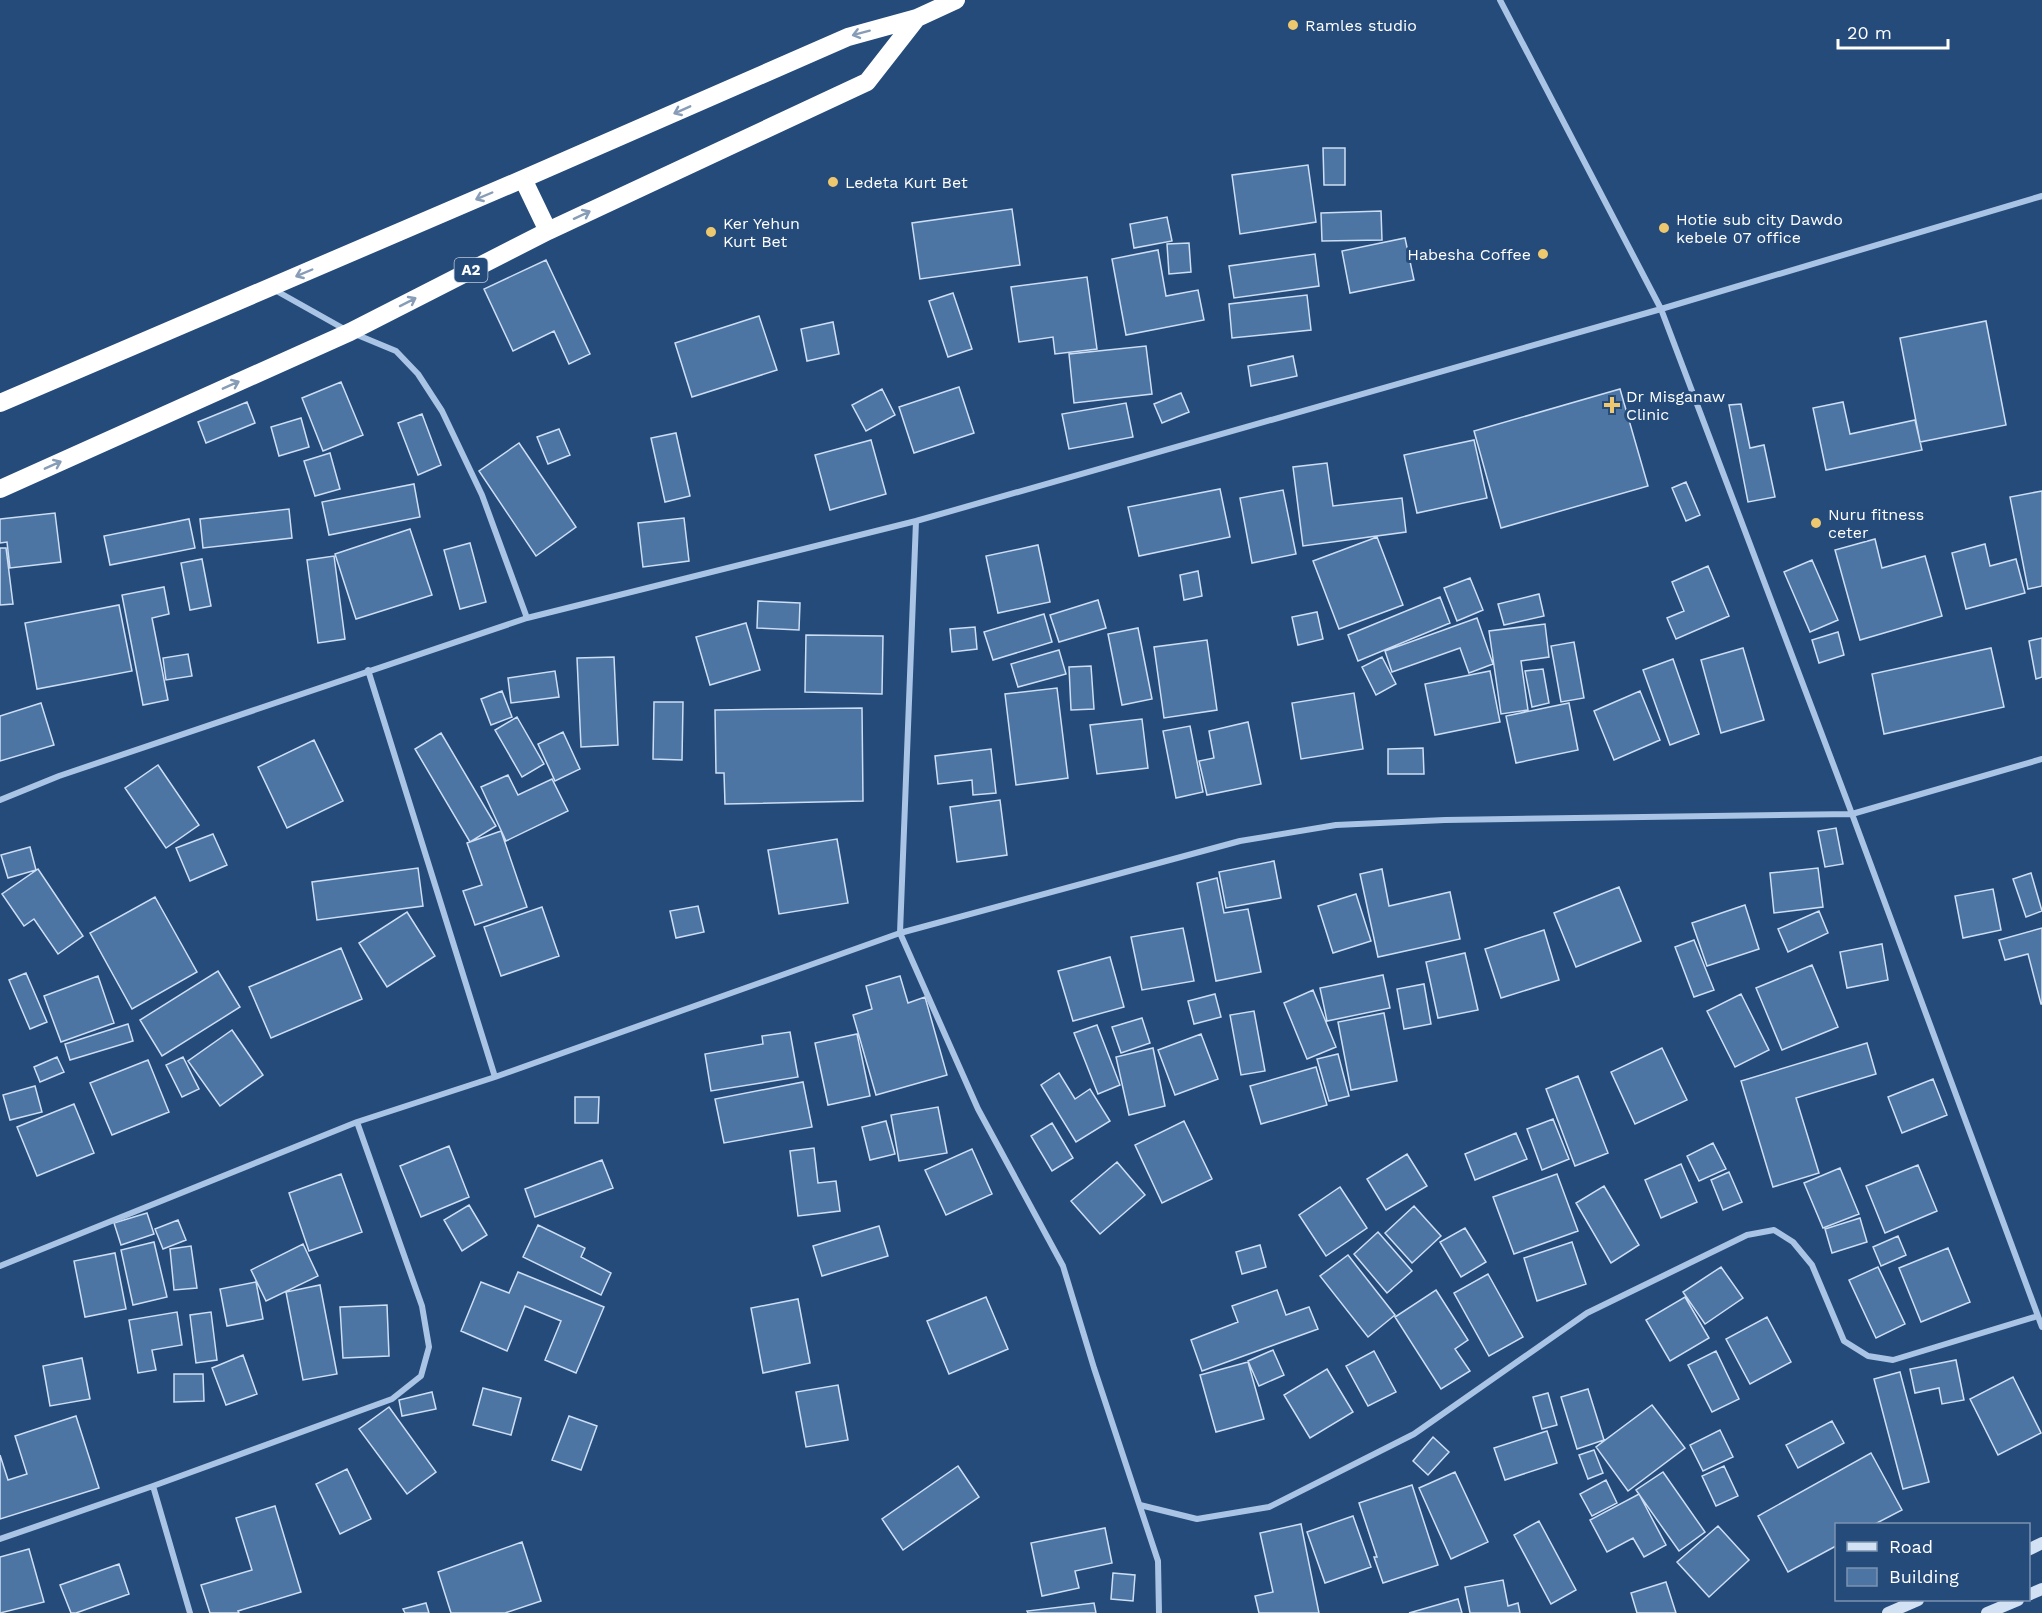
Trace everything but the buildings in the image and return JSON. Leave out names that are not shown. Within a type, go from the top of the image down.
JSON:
[{"type":"highway","name":"A2","points":[[0,403],[848,37],[917,18],[956,0]]},
{"type":"highway","name":"A2","points":[[0,489],[350,332],[548,231],[867,82],[917,18]]},
{"type":"highway","points":[[523,179],[548,231]]},
{"type":"street","points":[[1500,0],[1661,309],[1852,814],[2042,1327]]},
{"type":"street","points":[[0,800],[59,776],[526,618],[916,521],[1661,309],[2042,196]]},
{"type":"street","points":[[270,288],[350,332],[396,351],[418,374],[442,411],[482,495],[526,618]]},
{"type":"street","points":[[916,521],[900,933],[978,1109],[1063,1266],[1158,1561],[1160,1613]]},
{"type":"street","points":[[368,670],[495,1077]]},
{"type":"street","points":[[0,1266],[357,1122],[495,1077],[900,933],[1240,841],[1336,825],[1445,820],[1852,814],[2042,759]]},
{"type":"street","points":[[0,1539],[392,1399],[421,1376],[429,1347],[422,1306],[357,1122]]},
{"type":"street","points":[[1140,1504],[1197,1519],[1269,1507],[1414,1434],[1587,1313],[1747,1234],[1774,1230],[1793,1242],[1812,1265],[1844,1341],[1868,1356],[1893,1360],[2038,1316]]},
{"type":"street","points":[[153,1486],[190,1613]]},
{"type":"street","points":[[1888,1613],[1914,1601]]},
{"type":"street","points":[[1987,1613],[2014,1601]]},
{"type":"place","name":"Ramles studio","points":[[1293,25]]},
{"type":"place","name":"Ledeta Kurt Bet","points":[[833,182]]},
{"type":"place","name":"Hotie sub city Dawdo kebele 07 office","points":[[1664,228]]},
{"type":"place","name":"Ker Yehun Kurt Bet","points":[[711,232]]},
{"type":"place","name":"Habesha Coffee","points":[[1543,254]]},
{"type":"place","name":"Dr Misganaw Clinic","points":[[1612,405]]},
{"type":"place","name":"Nuru fitness ceter","points":[[1816,523]]}]
